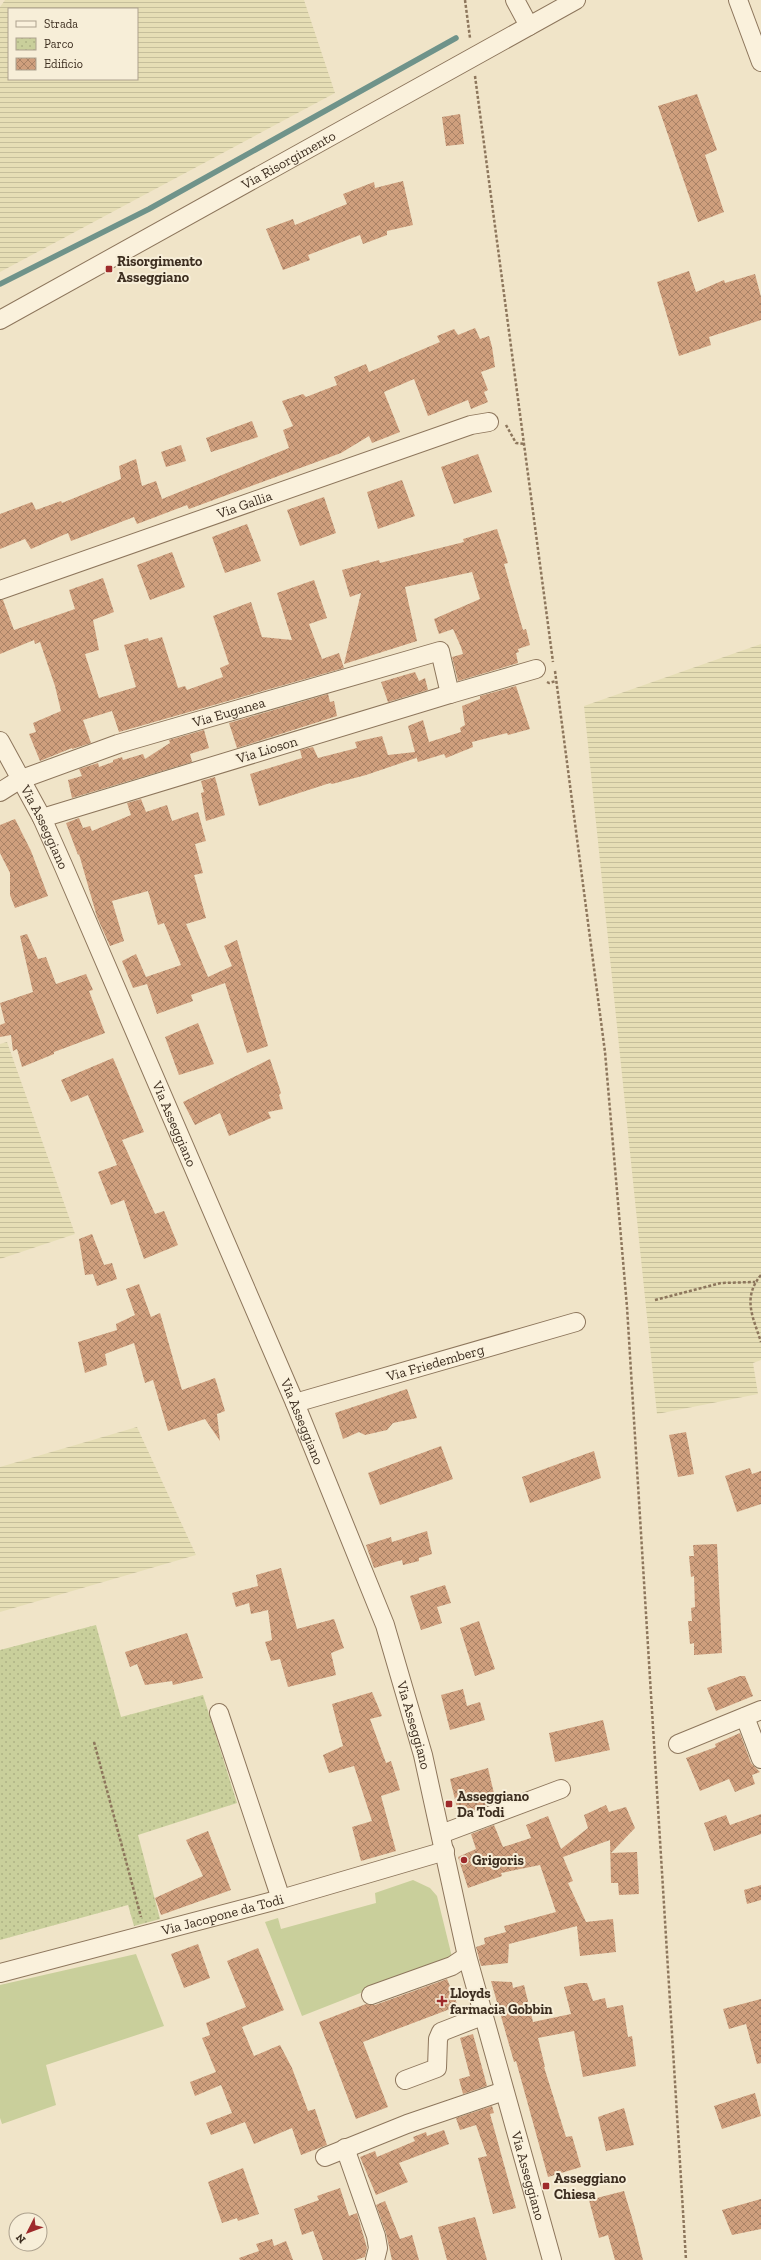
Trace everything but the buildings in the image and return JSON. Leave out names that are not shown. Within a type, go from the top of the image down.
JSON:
[{"type":"street","points":[[515,0],[529,26]]},
{"type":"street","name":"Via Risorgimento","points":[[0,320],[576,0]]},
{"type":"street","points":[[738,0],[761,62]]},
{"type":"street","name":"Via Gallia","points":[[0,590],[471,425],[489,422]]},
{"type":"street","name":"Via Euganea","points":[[19,780],[118,744],[440,651],[450,694]]},
{"type":"street","name":"Via Lioson","points":[[42,818],[536,669]]},
{"type":"street","name":"Via Asseggiano","points":[[0,741],[19,780],[42,818],[295,1404],[385,1625],[423,1755],[467,1956],[482,2016],[552,2260]]},
{"type":"street","name":"Via Asseggiano","points":[[0,792],[19,780]]},
{"type":"street","name":"Via Friedemberg","points":[[295,1404],[576,1322]]},
{"type":"street","points":[[219,1713],[281,1899]]},
{"type":"street","points":[[678,1744],[753,1713],[761,1759]]},
{"type":"street","name":"Via Jacopone da Todi","points":[[0,1974],[281,1899],[443,1842],[561,1789]]},
{"type":"street","points":[[371,1995],[452,1966],[467,1956]]},
{"type":"street","points":[[405,2080],[437,2068],[438,2039],[441,2032],[482,2016]]},
{"type":"street","points":[[325,2157],[408,2124],[504,2091]]},
{"type":"street","points":[[345,2148],[376,2236],[378,2248],[375,2260]]},
{"type":"path","points":[[465,0],[471,44]]},
{"type":"path","points":[[474,70],[577,831],[613,1136],[627,1307],[640,1504],[686,2260]]},
{"type":"path","points":[[489,422],[506,425],[516,444],[525,444]]},
{"type":"path","points":[[761,1274],[750,1293],[750,1311],[761,1342]]},
{"type":"path","points":[[655,1300],[721,1283],[755,1282]]},
{"type":"path","points":[[94,1742],[142,1924]]},
{"type":"shaded area","points":[[5,0],[304,0],[335,93],[0,272],[0,7]]},
{"type":"shaded area","points":[[761,644],[761,1360],[753,1363],[758,1394],[657,1414],[584,706]]},
{"type":"shaded area","points":[[7,1042],[75,1234],[0,1259],[0,1044]]},
{"type":"shaded area","points":[[137,1427],[196,1555],[0,1612],[0,1467]]},
{"type":"green space","points":[[96,1625],[121,1717],[203,1695],[237,1803],[138,1835],[160,1919],[134,1926],[128,1905],[0,1940],[0,1650]]},
{"type":"green space","points":[[413,1880],[430,1888],[437,1896],[452,1957],[302,2016],[265,1922],[278,1918],[281,1929],[376,1903],[375,1893]]},
{"type":"green space","points":[[136,1954],[164,2026],[46,2065],[56,2105],[2,2124],[0,2118],[0,1985]]},
{"type":"waterway","points":[[0,284],[149,209],[456,38]]},
{"type":"place","name":"Risorgimento Asseggiano","points":[[109,269]]},
{"type":"place","name":"Asseggiano Da Todi","points":[[449,1804]]},
{"type":"place","name":"Grigoris","points":[[464,1860]]},
{"type":"place","name":"Lloyds farmacia Gobbin","points":[[442,2001]]},
{"type":"place","name":"Asseggiano Chiesa","points":[[546,2186]]}]
